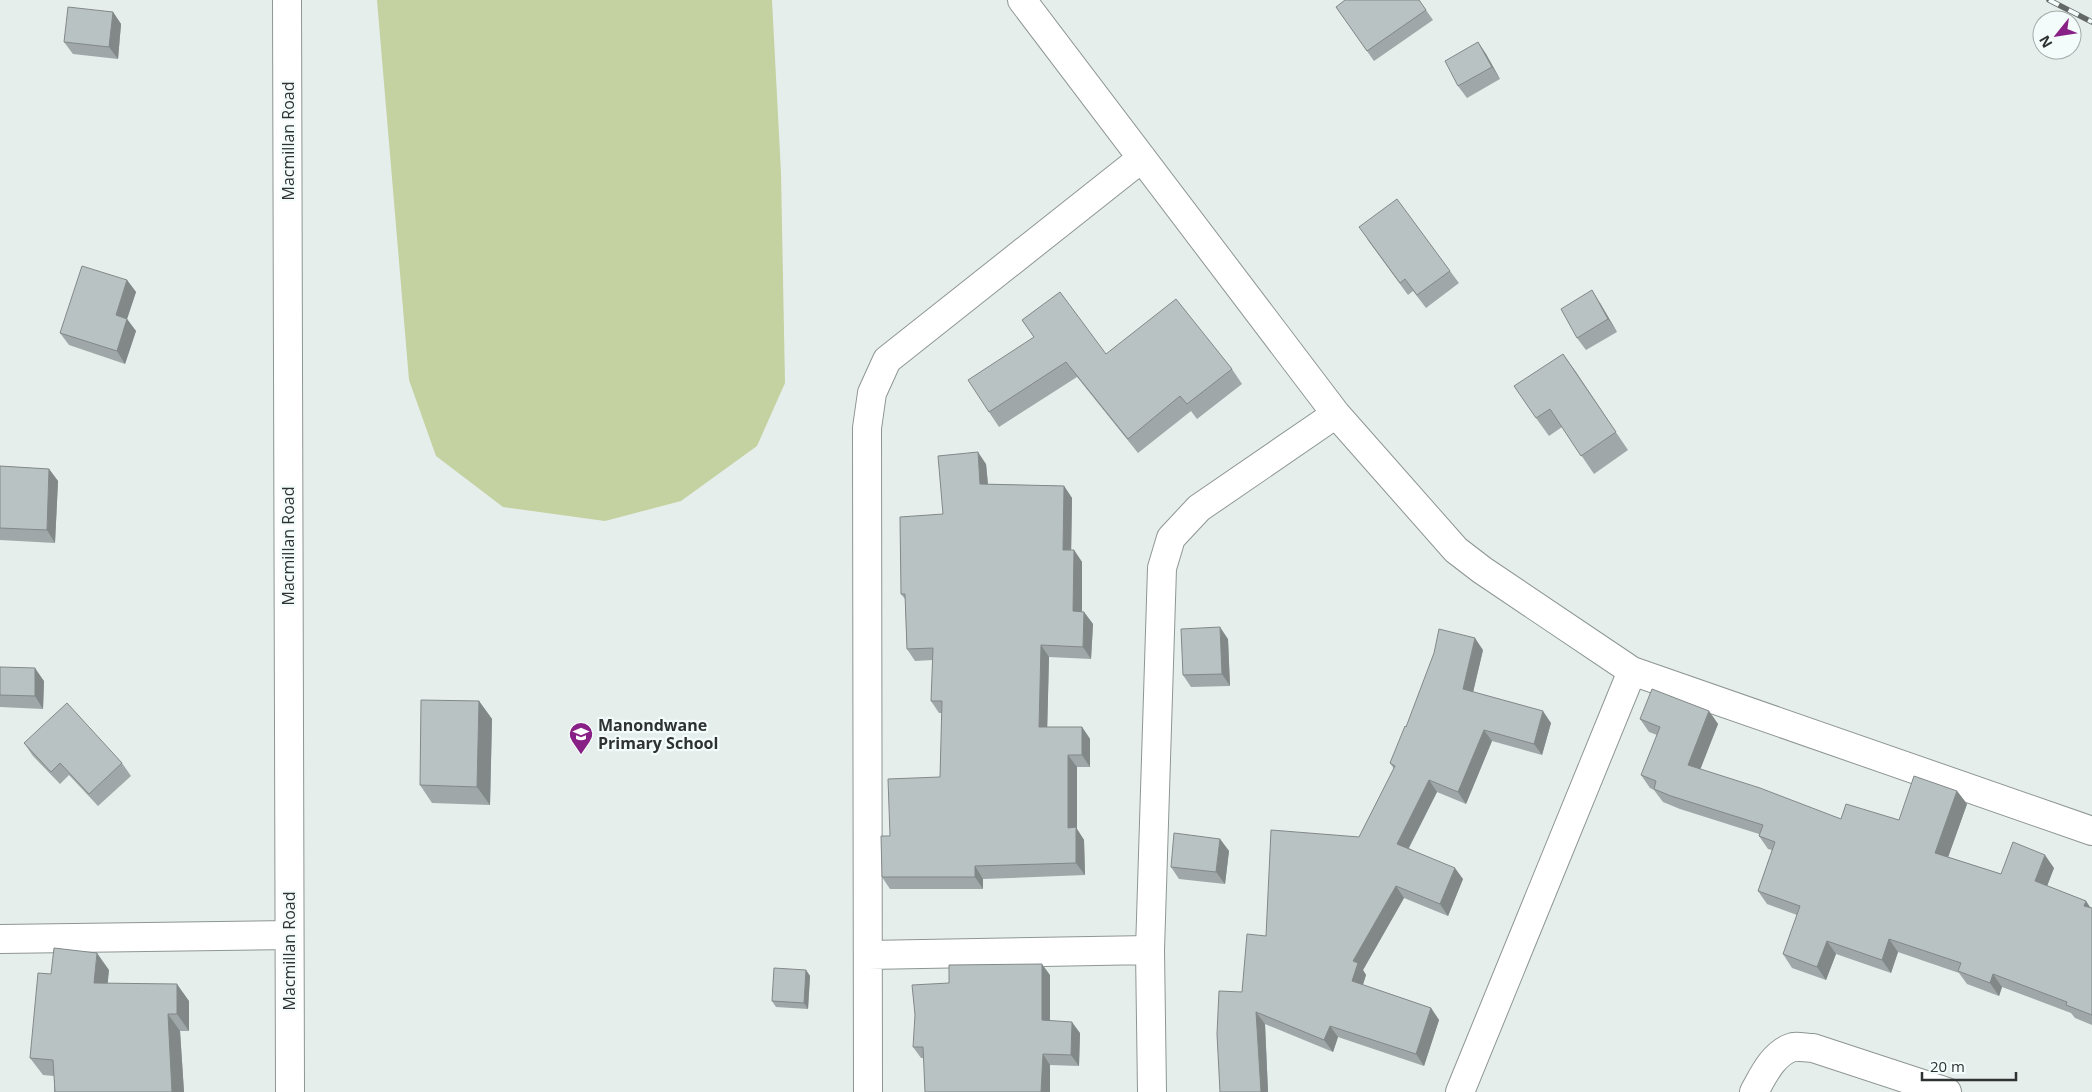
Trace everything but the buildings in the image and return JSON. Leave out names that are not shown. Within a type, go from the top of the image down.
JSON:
[{"type":"street","name":"Macmillan Road","points":[[287,0],[290,1092]]},
{"type":"street","points":[[1022,0],[1336,414],[1456,550],[1482,570],[1632,671],[2092,830]]},
{"type":"street","points":[[868,1092],[867,428],[872,393],[887,360],[1142,158]]},
{"type":"street","points":[[1152,1092],[1150,950],[1162,568],[1171,538],[1200,508],[1336,414]]},
{"type":"street","points":[[1460,1092],[1632,671]]},
{"type":"street","points":[[0,939],[289,935]]},
{"type":"street","points":[[868,955],[1150,950]]},
{"type":"street","points":[[1754,1092],[1766,1070],[1777,1056],[1793,1047],[1813,1048],[1947,1092]]},
{"type":"green space","points":[[377,0],[772,0],[781,173],[785,383],[757,446],[681,501],[605,521],[503,507],[436,456],[409,380]]},
{"type":"railway","points":[[2049,0],[2092,22]]},
{"type":"place","name":"Manondwane Primary School","points":[[581,755]]}]
